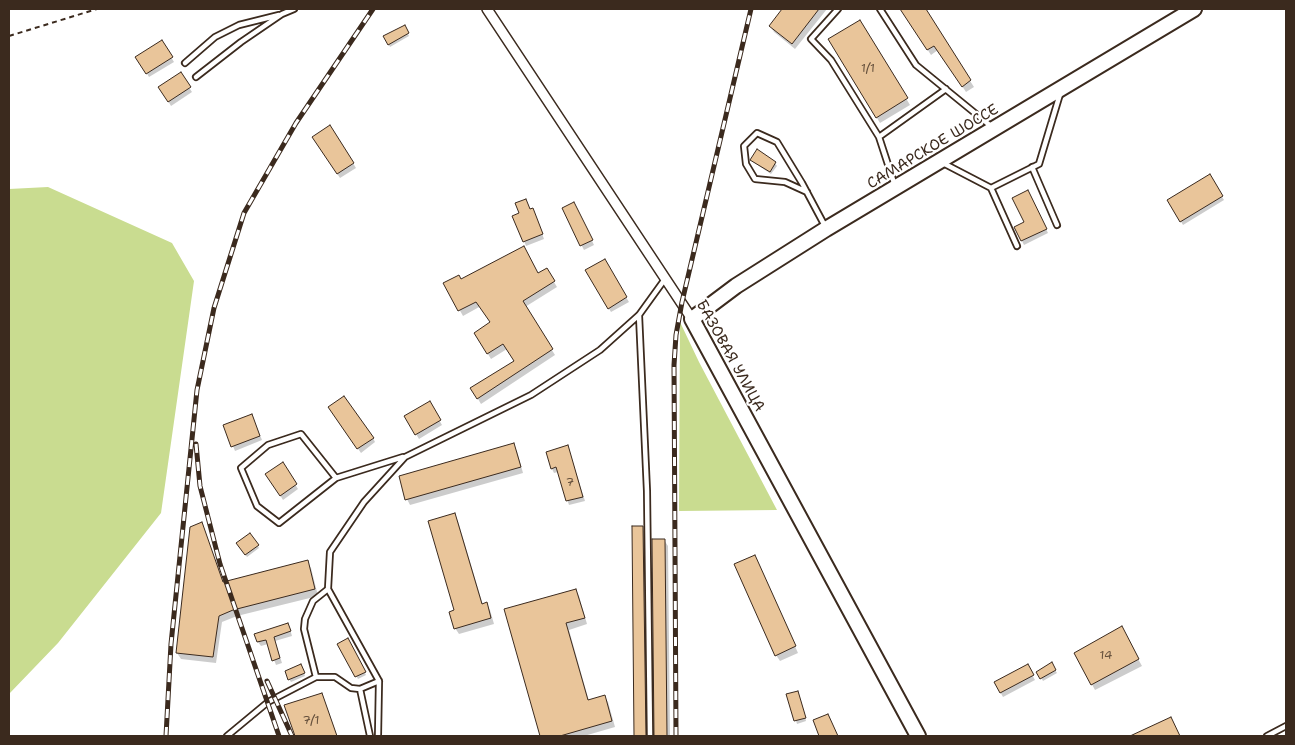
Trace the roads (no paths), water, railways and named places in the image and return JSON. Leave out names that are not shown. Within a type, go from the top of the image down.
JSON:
[{"type":"street","name":"БАЗОВАЯ УЛИЦА","points":[[487,9],[692,319],[918,736]]},
{"type":"street","name":"САМАРСКОЕ ШОССЕ","points":[[692,319],[736,286],[826,229],[1194,9]]},
{"type":"lane","points":[[185,63],[215,37],[239,25],[294,9]]},
{"type":"lane","points":[[838,9],[811,39],[830,60],[879,138],[896,188]]},
{"type":"lane","points":[[880,9],[916,65],[995,129]]},
{"type":"lane","points":[[196,77],[241,42],[282,14]]},
{"type":"lane","points":[[879,138],[946,89]]},
{"type":"lane","points":[[991,188],[1039,164],[1062,89]]},
{"type":"lane","points":[[807,192],[785,182],[755,179],[746,164],[744,146],[757,133],[777,142],[807,192],[826,229]]},
{"type":"lane","points":[[940,162],[991,188],[1017,246]]},
{"type":"lane","points":[[1032,168],[1057,225]]},
{"type":"lane","points":[[336,478],[301,434],[268,445],[241,468],[257,506],[279,523],[336,478],[405,457],[531,395],[600,350],[639,315],[664,279]]},
{"type":"lane","points":[[639,315],[647,491],[650,736]]},
{"type":"lane","points":[[378,736],[380,681],[328,590],[330,552],[364,502],[405,457]]},
{"type":"lane","points":[[316,677],[304,628],[313,601],[328,590]]},
{"type":"lane","points":[[227,736],[268,702],[316,677],[335,677],[351,688],[360,689],[380,681]]},
{"type":"lane","points":[[360,689],[370,736]]},
{"type":"lane","points":[[1266,736],[1286,726]]},
{"type":"railway","points":[[166,736],[171,644],[197,390],[214,308],[244,213],[296,123],[373,9]]},
{"type":"railway","points":[[676,736],[674,365],[676,335],[682,302],[751,9]]},
{"type":"railway","points":[[196,444],[200,486],[220,564],[279,736]]},
{"type":"railway","points":[[267,681],[292,736]]}]
